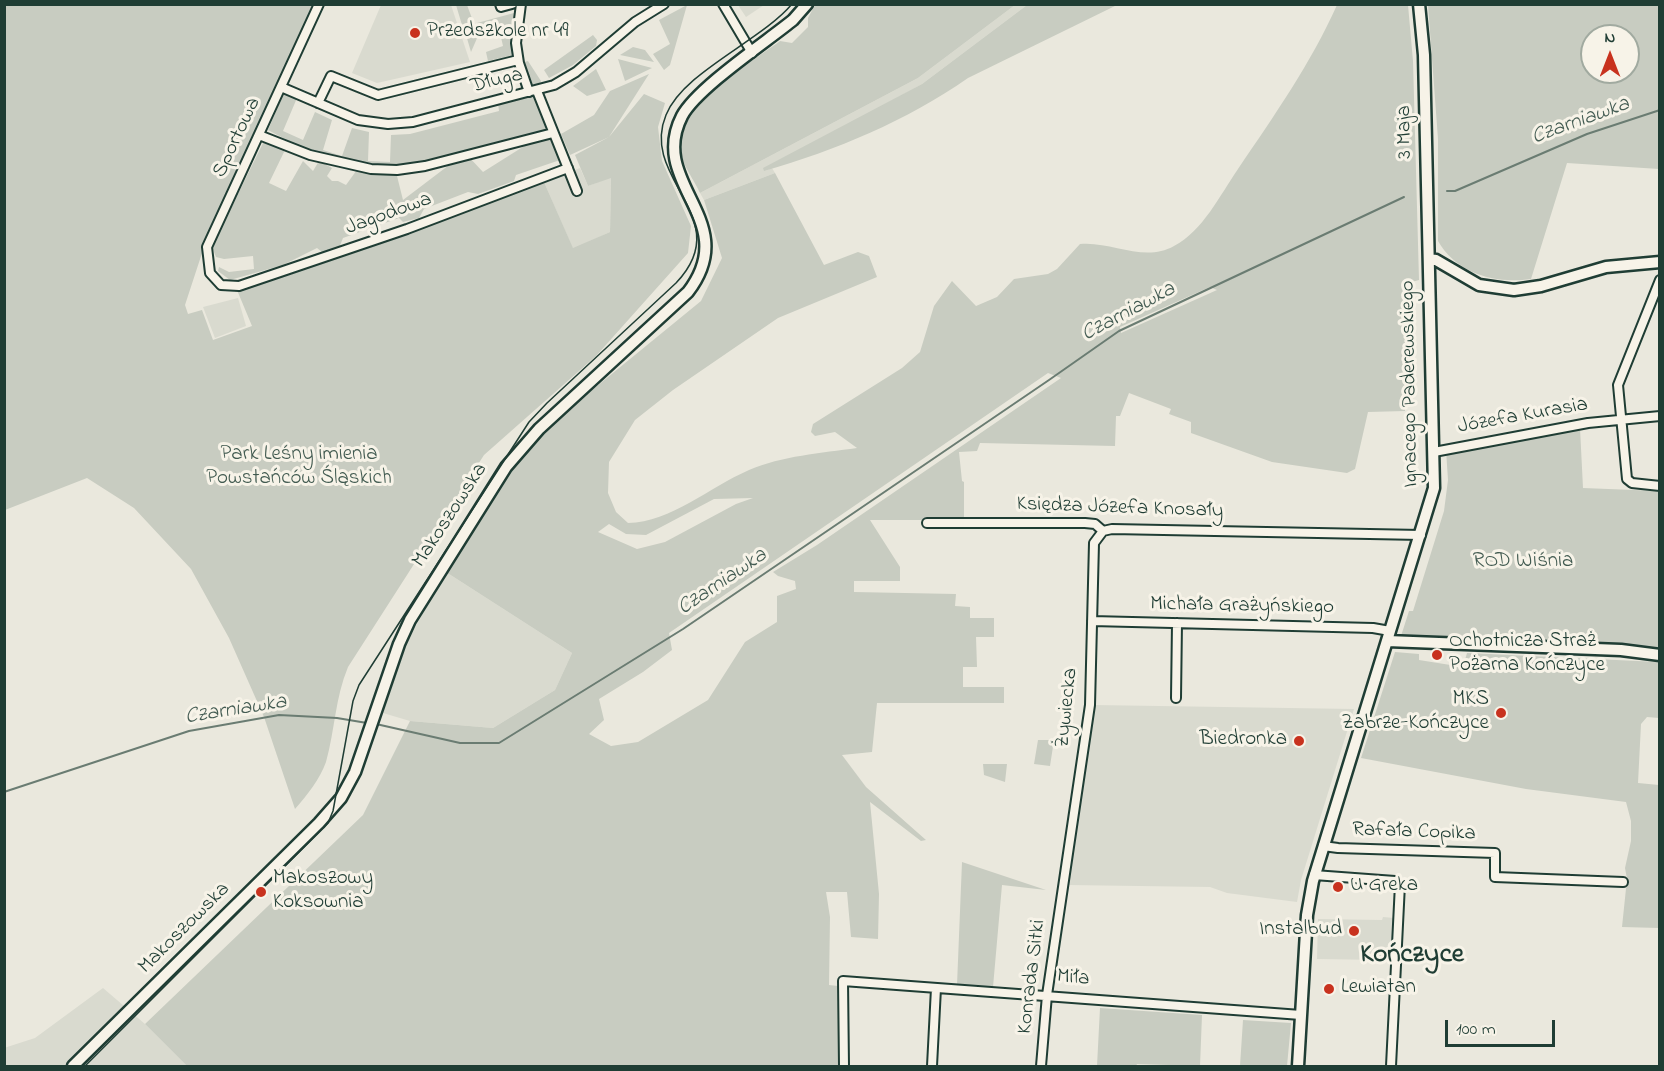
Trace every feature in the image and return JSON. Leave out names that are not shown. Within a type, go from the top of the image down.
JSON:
[{"type":"main road","name":"Makoszowska","points":[[73,1066],[324,819],[349,784],[371,730],[396,652],[410,620],[506,467],[539,429],[688,292],[701,272],[707,247],[706,234],[676,165],[674,144],[682,117],[695,99],[793,20],[807,4]]},
{"type":"main road","name":"3 Maja","points":[[1419,4],[1424,55],[1429,259]]},
{"type":"main road","points":[[1429,259],[1443,264],[1479,285],[1514,290],[1541,286],[1606,267],[1659,262]]},
{"type":"main road","name":"Ignacego Paderewskiego","points":[[1298,1066],[1308,906],[1314,875],[1434,488],[1429,259]]},
{"type":"main road","points":[[1389,636],[1621,650],[1659,655]]},
{"type":"street","name":"Sportowa","points":[[221,285],[210,273],[207,247],[319,4]]},
{"type":"street","points":[[500,4],[501,7],[512,4]]},
{"type":"street","points":[[521,4],[517,33],[518,60],[553,133],[577,191]]},
{"type":"street","name":"Długa","points":[[281,87],[358,120],[401,124],[533,92],[568,77],[635,22],[664,4]]},
{"type":"street","points":[[723,4],[752,52]]},
{"type":"street","name":"Długa","points":[[318,103],[331,76],[378,94],[518,60]]},
{"type":"street","name":"Jagodowa","points":[[259,135],[310,155],[371,169],[397,170],[425,166],[553,133]]},
{"type":"street","name":"Jagodowa","points":[[221,285],[239,286],[407,229],[568,168]]},
{"type":"street","points":[[1659,280],[1618,385],[1627,479],[1632,483],[1659,486]]},
{"type":"street","name":"Józefa Kurasia","points":[[1434,452],[1620,418],[1659,416]]},
{"type":"street","name":"Księdza Józefa Knosały","points":[[927,523],[1085,523],[1095,524],[1103,531],[1124,529],[1421,535]]},
{"type":"street","name":"Żywiecka","points":[[1062,891],[1090,705],[1094,543],[1103,531]]},
{"type":"street","name":"Michała Grażyńskiego","points":[[1092,621],[1373,628],[1389,636]]},
{"type":"street","points":[[1176,698],[1177,623]]},
{"type":"street","name":"Rafała Copika","points":[[1323,846],[1338,849],[1495,853],[1495,877],[1623,882]]},
{"type":"street","points":[[1314,875],[1395,881],[1400,884],[1391,1066]]},
{"type":"street","name":"Konrada Sitki","points":[[1041,1066],[1047,995],[1062,891]]},
{"type":"street","name":"Miła","points":[[844,1066],[843,981],[1301,1015]]},
{"type":"street","points":[[933,1066],[936,988]]},
{"type":"shaded area","name":"Przedszkole nr 49","points":[[381,5],[451,5],[470,62],[377,83],[352,73]]},
{"type":"shaded area","points":[[738,5],[764,5],[746,17]]},
{"type":"shaded area","points":[[1015,5],[1027,5],[922,84],[765,171],[772,168],[775,173],[704,200],[700,193],[918,78]]},
{"type":"shaded area","points":[[580,168],[588,186],[611,177],[610,232],[573,249],[544,182]]},
{"type":"shaded area","points":[[238,298],[246,326],[215,338],[203,307]]},
{"type":"shaded area","points":[[445,574],[449,574],[572,653],[555,690],[493,728],[410,721],[383,713],[407,642]]},
{"type":"shaded area","points":[[1094,705],[1354,709],[1301,880],[1297,902],[1227,893],[1210,887],[1068,885]]},
{"type":"shaded area","name":"Instalbud","points":[[1383,917],[1394,918],[1393,957],[1381,957],[1381,960],[1317,959],[1318,919],[1382,920]]},
{"type":"shaded area","points":[[103,988],[145,1024],[187,1066],[5,1066],[4,1048],[35,1038]]},
{"type":"green space","name":"Park Leśny imienia Powstańców Śląskich","points":[[5,5],[315,5],[204,247],[185,305],[188,314],[202,310],[213,340],[252,326],[237,290],[544,182],[573,248],[610,232],[611,178],[588,186],[575,155],[609,137],[644,94],[665,103],[658,127],[662,161],[691,226],[688,253],[596,356],[484,455],[348,667],[340,690],[326,762],[317,781],[295,809],[264,717],[229,638],[191,569],[134,508],[87,478],[5,510]]},
{"type":"green space","points":[[456,5],[467,5],[473,21],[462,25]]},
{"type":"green space","points":[[687,5],[670,65],[664,70],[653,54],[670,44],[659,20]]},
{"type":"green space","points":[[815,5],[1015,5],[918,78],[700,193],[680,151],[681,135],[689,119],[716,88],[734,74],[780,41],[792,43],[808,27],[808,18]]},
{"type":"green space","points":[[1027,5],[1117,5],[968,78],[920,108],[870,133],[818,154],[764,171],[763,168],[922,84]]},
{"type":"green space","points":[[1337,5],[1408,5],[1413,61],[1419,280],[1408,283],[1411,404],[1405,407],[1405,411],[1368,412],[1355,469],[1347,473],[1272,462],[1191,433],[1191,422],[1169,414],[1171,409],[1129,393],[1120,416],[1116,416],[1115,446],[980,443],[977,451],[959,452],[962,481],[964,482],[964,520],[870,520],[900,567],[900,581],[854,581],[854,592],[956,594],[955,606],[970,607],[970,618],[994,618],[994,637],[976,637],[977,667],[963,667],[963,687],[1004,687],[1004,703],[877,703],[872,752],[842,755],[866,787],[926,840],[921,841],[870,802],[879,894],[878,939],[851,937],[847,892],[826,892],[830,917],[829,985],[838,986],[840,1066],[187,1066],[145,1024],[363,815],[410,721],[493,728],[555,690],[572,653],[449,574],[445,574],[515,465],[540,437],[586,395],[701,301],[722,258],[704,200],[775,173],[824,265],[858,252],[869,256],[877,277],[778,318],[673,390],[635,420],[609,462],[608,493],[616,512],[628,523],[660,517],[690,503],[734,477],[762,465],[802,456],[857,448],[835,432],[815,436],[811,432],[813,424],[902,368],[920,352],[934,306],[952,281],[976,306],[997,297],[1014,279],[1048,274],[1057,269],[1080,244],[1151,252],[1163,251],[1184,239],[1202,222],[1217,201],[1291,89]],"holes":[[[1210,287],[1217,290],[1121,333],[1120,327]],[[1048,373],[1061,378],[817,545],[773,572],[778,576],[795,581],[796,589],[777,596],[777,622],[745,642],[708,700],[638,742],[611,746],[589,734],[604,720],[599,699],[643,672],[672,650],[669,633]],[[753,498],[736,504],[665,542],[637,549],[598,532],[609,524],[626,534],[646,535],[714,499]]]},
{"type":"green space","points":[[1428,5],[1659,5],[1659,169],[1567,163],[1531,279],[1504,280],[1478,274],[1455,262],[1438,241],[1438,139]]},
{"type":"green space","points":[[514,13],[513,55],[488,61],[486,52],[503,46],[498,24],[479,29],[477,23]]},
{"type":"green space","points":[[474,24],[478,36],[471,52],[464,28]]},
{"type":"green space","points":[[593,35],[597,40],[596,46],[573,65],[549,78],[544,70]]},
{"type":"green space","points":[[633,47],[645,50],[654,62],[620,55]]},
{"type":"green space","points":[[618,59],[652,68],[625,81]]},
{"type":"green space","points":[[528,61],[541,81],[539,86],[532,84],[524,62]]},
{"type":"green space","points":[[596,69],[606,90],[587,96],[573,86]]},
{"type":"green space","points":[[649,74],[609,137],[570,155],[561,134],[594,115],[610,91]]},
{"type":"green space","points":[[289,94],[297,98],[283,131],[303,140],[315,112],[332,120],[323,150],[342,156],[352,128],[369,132],[368,161],[390,162],[391,135],[410,134],[499,111],[498,103],[534,95],[548,130],[428,161],[391,165],[359,163],[311,150],[268,130],[283,95]]},
{"type":"green space","points":[[550,136],[560,160],[516,175],[514,181],[478,194],[468,192],[424,209],[419,218],[403,222],[399,218],[343,238],[339,248],[322,252],[317,248],[283,265],[230,280],[218,271],[219,267],[229,272],[254,269],[253,256],[224,259],[216,257],[212,247],[264,141],[285,150],[269,183],[286,191],[303,161],[313,171],[319,161],[332,168],[327,176],[332,181],[346,185],[359,167],[396,172],[403,200],[457,159],[468,156],[483,172],[537,138]]},
{"type":"green space","name":"ROD Wiśnia","points":[[1580,428],[1583,488],[1659,491],[1659,652],[1401,636],[1409,611],[1413,611],[1444,511],[1448,480],[1446,450]]},
{"type":"green space","name":"MKS Zabrze-Kończyce","points":[[1395,652],[1419,654],[1419,660],[1463,667],[1467,653],[1659,662],[1659,718],[1647,717],[1641,724],[1638,783],[1659,785],[1659,928],[1622,927],[1627,879],[1625,868],[1631,841],[1631,821],[1626,802],[1526,789],[1361,758]]},
{"type":"green space","points":[[1038,740],[1054,740],[1050,766],[1034,764]]},
{"type":"green space","points":[[983,764],[1007,764],[1005,782],[984,775]]},
{"type":"green space","points":[[962,862],[1046,890],[1002,885],[993,987],[957,985]]},
{"type":"green space","points":[[1100,1008],[1202,1015],[1200,1066],[1137,1064],[1136,1066],[1097,1066]]},
{"type":"green space","points":[[1243,1020],[1291,1023],[1287,1066],[1240,1066]]},
{"type":"waterway","name":"Czarniawka","points":[[1447,191],[1455,191],[1587,134],[1660,110]]},
{"type":"waterway","name":"Czarniawka","points":[[376,724],[460,743],[499,743],[683,629],[1119,331],[1404,197]]},
{"type":"waterway","name":"Czarniawka","points":[[4,792],[189,731],[279,715],[337,718],[367,723]]},
{"type":"tram line","points":[[85,1066],[328,823],[333,811],[353,701],[359,685],[529,422],[676,283],[692,260],[697,238],[693,218],[665,160],[661,138],[666,115],[675,99],[705,71],[762,31],[792,4]]},
{"type":"place","name":"Przedszkole nr 49","points":[[415,33]]},
{"type":"place","name":"Ochotnicza Straż Pożarna Kończyce","points":[[1437,655]]},
{"type":"place","name":"MKS Zabrze-Kończyce","points":[[1501,713]]},
{"type":"place","name":"Biedronka","points":[[1299,741]]},
{"type":"place","name":"U Greka","points":[[1338,887]]},
{"type":"place","name":"Makoszowy Koksownia","points":[[261,892]]},
{"type":"place","name":"Instalbud","points":[[1354,931]]},
{"type":"place","name":"Lewiatan","points":[[1329,989]]},
{"type":"district","name":"Kończyce","points":[[1412,957]]}]
